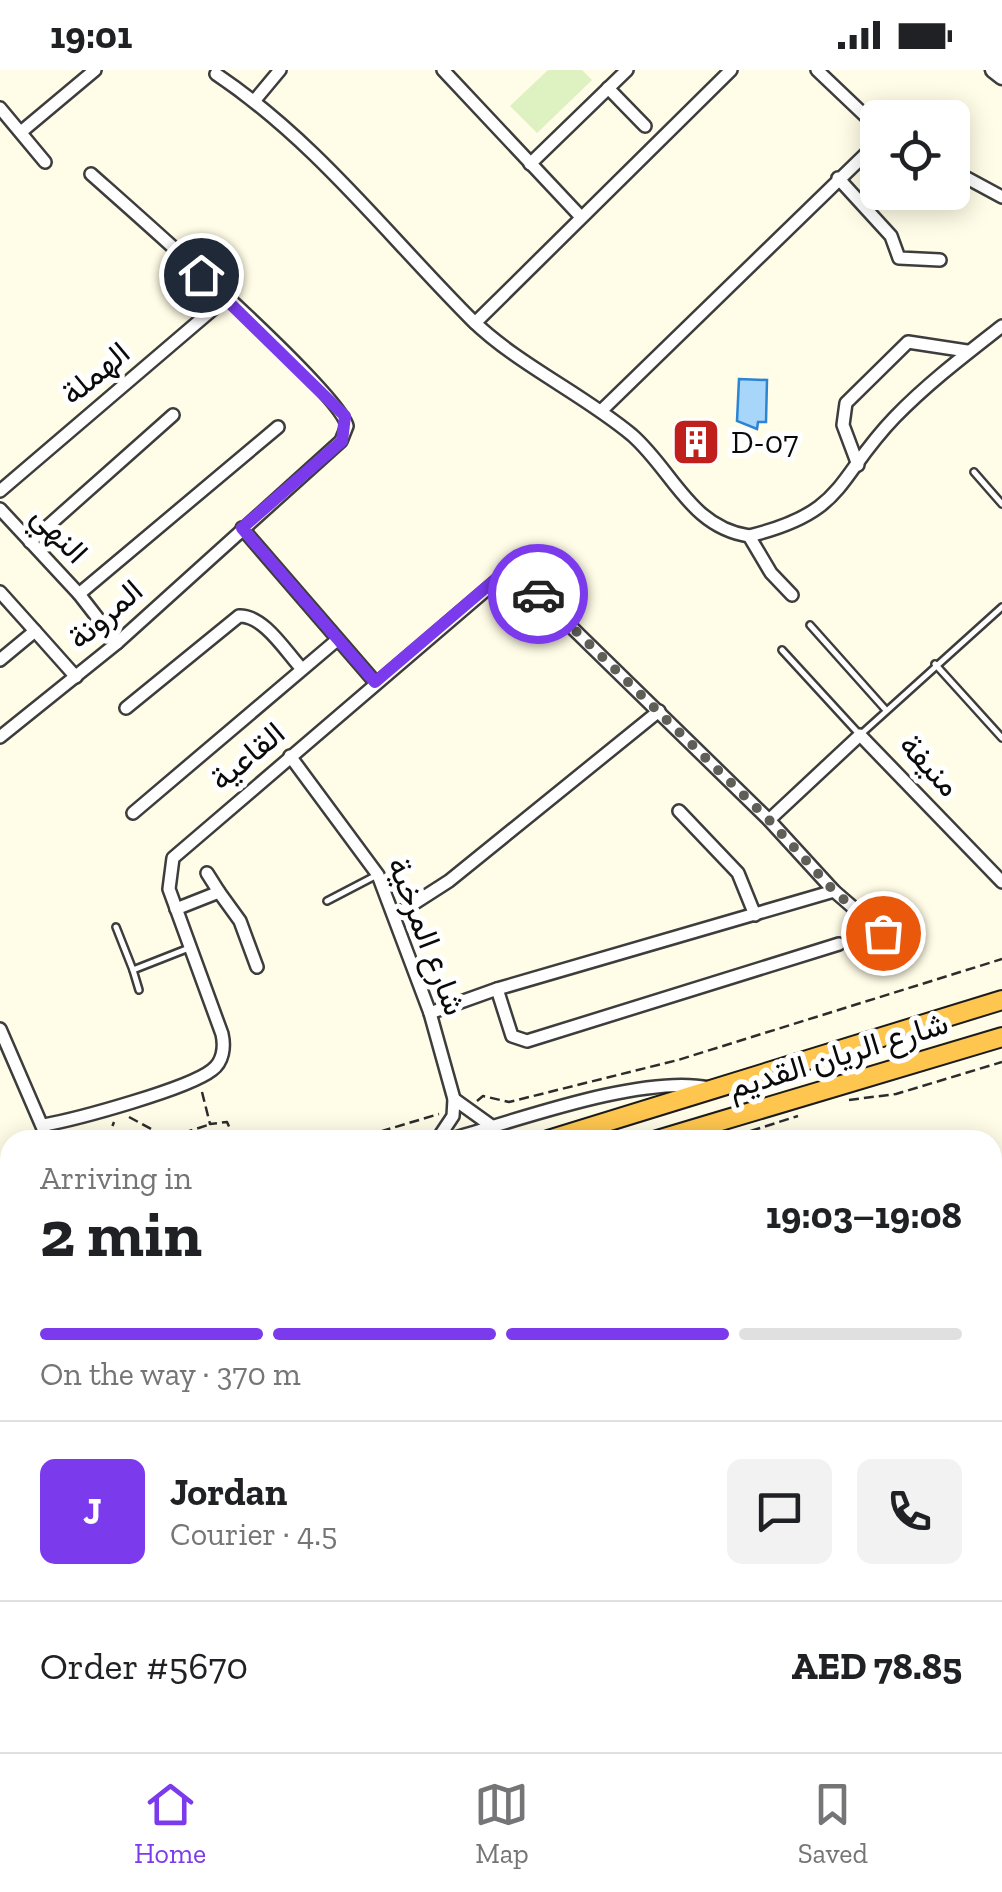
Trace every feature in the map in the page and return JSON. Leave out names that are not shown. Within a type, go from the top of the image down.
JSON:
[{"type":"highway","name":"شارع الريان القديم","points":[[582,1130],[1002,1000]]},
{"type":"highway","name":"شارع الريان القديم","points":[[690,1130],[1002,1037]]},
{"type":"street","points":[[21,132],[95,70]]},
{"type":"street","points":[[254,100],[280,70]]},
{"type":"street","points":[[443,70],[581,216]]},
{"type":"street","points":[[530,164],[627,70]]},
{"type":"street","points":[[475,323],[731,70]]},
{"type":"street","points":[[817,70],[860,111]]},
{"type":"street","points":[[994,70],[1002,77]]},
{"type":"street","points":[[216,74],[254,100],[320,158],[475,323],[636,439],[684,498],[710,522],[749,536],[790,526],[817,510],[843,488],[899,413],[967,351],[1002,326]]},
{"type":"street","points":[[608,88],[646,126]]},
{"type":"street","points":[[0,108],[45,162]]},
{"type":"street","points":[[602,411],[860,158]]},
{"type":"street","points":[[90,174],[226,298]]},
{"type":"street","points":[[838,178],[891,236],[898,258],[940,260]]},
{"type":"street","points":[[970,180],[1002,197]]},
{"type":"street","name":"المرونة","points":[[0,737],[117,643],[345,433],[345,416],[226,298]]},
{"type":"street","name":"الهملة","points":[[0,491],[226,298]]},
{"type":"street","points":[[858,465],[843,426],[846,404],[913,340],[967,351]]},
{"type":"street","points":[[30,542],[173,415]]},
{"type":"street","points":[[79,594],[278,427]]},
{"type":"street","name":"النهي","points":[[0,509],[79,594],[117,643]]},
{"type":"street","points":[[242,528],[375,682]]},
{"type":"street","points":[[749,536],[770,573],[792,596]]},
{"type":"street","name":"القاعية","points":[[44,1125],[173,1086],[210,1072],[219,1063],[224,1044],[168,877],[179,850],[504,572],[511,572],[659,711],[834,891],[908,954]]},
{"type":"street","points":[[0,592],[76,677]]},
{"type":"street","points":[[126,708],[239,616],[261,624],[302,669]]},
{"type":"street","points":[[0,660],[35,631]]},
{"type":"street","points":[[134,813],[337,640]]},
{"type":"street","points":[[396,915],[448,881],[659,711]]},
{"type":"street","name":"منيفة","points":[[769,820],[860,735],[1002,882]]},
{"type":"street","name":"شارع المرخية","points":[[290,756],[378,875],[396,915],[454,1099],[452,1116],[443,1130]]},
{"type":"street","points":[[679,811],[738,873],[755,914]]},
{"type":"street","points":[[207,873],[240,921],[258,966]]},
{"type":"street","points":[[430,1013],[497,988],[834,891]]},
{"type":"street","points":[[176,909],[219,892]]},
{"type":"street","points":[[497,988],[512,1036],[527,1041],[838,944]]},
{"type":"street","points":[[1,1034],[45,1130]]},
{"type":"street","name":"شارع الريان القديم","points":[[486,1130],[593,1100],[686,1083],[718,1090]]},
{"type":"street","name":"شارع المرخية","points":[[454,1099],[493,1128]]},
{"type":"lane","points":[[974,472],[1002,504]]},
{"type":"lane","points":[[782,650],[860,735],[999,609],[1002,618]]},
{"type":"lane","points":[[810,625],[885,709]]},
{"type":"lane","points":[[935,664],[1002,738]]},
{"type":"lane","points":[[327,901],[378,875]]},
{"type":"lane","points":[[116,927],[139,990]]},
{"type":"lane","points":[[133,970],[189,948]]},
{"type":"path","points":[[465,1110],[483,1096],[509,1102],[678,1060],[1002,960]]},
{"type":"path","points":[[845,1101],[896,1094],[1002,1062]]},
{"type":"path","points":[[198,1092],[203,1095],[210,1124]]},
{"type":"path","points":[[753,1130],[810,1112]]},
{"type":"path","points":[[123,1114],[145,1130]]},
{"type":"path","points":[[384,1130],[434,1114],[452,1116]]},
{"type":"path","points":[[192,1130],[227,1122],[231,1130]]},
{"type":"green space","points":[[548,70],[582,70],[592,80],[537,133],[510,106]]},
{"type":"water","points":[[739,379],[767,380],[766,422],[758,422],[757,429],[737,421]]},
{"type":"way so far","points":[[538,594],[769,820],[834,891],[883,933]]},
{"type":"place","name":"D-07","points":[[696,442]]},
{"type":"route","points":[[201,275],[345,416],[347,426],[342,441],[242,528],[375,682],[504,572],[516,574],[538,594]]}]
